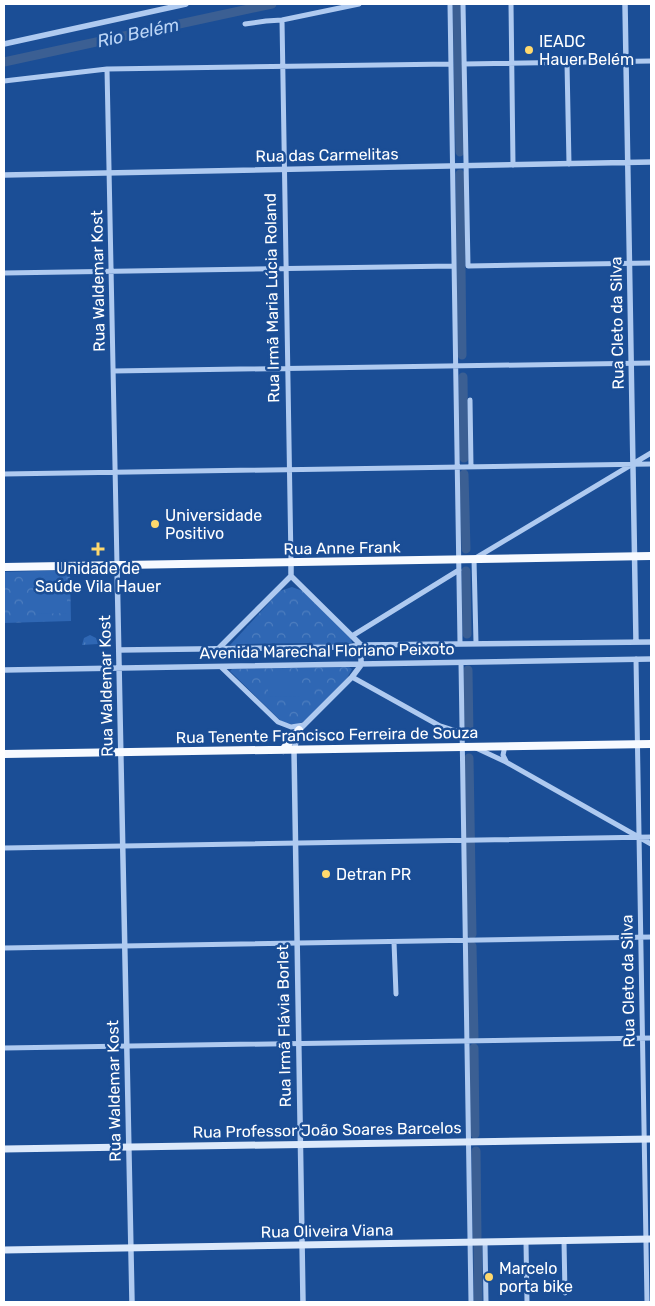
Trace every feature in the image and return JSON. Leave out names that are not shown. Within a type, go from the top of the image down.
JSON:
[{"type":"main road","name":"Rua Anne Frank","points":[[4,567],[651,556]]},
{"type":"main road","points":[[283,750],[302,728]]},
{"type":"main road","name":"Rua Tenente Francisco Ferreira de Souza","points":[[4,754],[651,744]]},
{"type":"main road","name":"Rua Professor João Soares Barcelos","points":[[4,1149],[648,1139]]},
{"type":"main road","name":"Rua Oliveira Viana","points":[[4,1250],[649,1239]]},
{"type":"street","points":[[4,44],[186,4]]},
{"type":"street","points":[[245,24],[266,20],[282,20],[359,4]]},
{"type":"street","points":[[450,4],[460,643]]},
{"type":"street","points":[[463,4],[468,266],[651,263]]},
{"type":"street","points":[[511,4],[513,165]]},
{"type":"street","name":"Rua Cleto da Silva","points":[[625,4],[636,642]]},
{"type":"street","name":"Rua Irmã Maria Lúcia Roland","points":[[282,20],[291,576]]},
{"type":"street","points":[[464,64],[651,61]]},
{"type":"street","points":[[567,63],[569,164]]},
{"type":"street","points":[[4,80],[107,69],[450,64]]},
{"type":"street","name":"Rua Waldemar Kost","points":[[107,69],[132,1302]]},
{"type":"street","name":"Rua das Carmelitas","points":[[4,175],[651,162]]},
{"type":"street","points":[[4,273],[454,266]]},
{"type":"street","points":[[113,372],[651,364]]},
{"type":"street","points":[[470,400],[471,467]]},
{"type":"street","points":[[476,643],[474,559],[651,453]]},
{"type":"street","points":[[4,474],[651,464]]},
{"type":"street","points":[[352,636],[459,570]]},
{"type":"street","points":[[218,648],[291,576],[361,644],[360,664],[352,676],[302,728],[291,727],[278,722],[220,667]]},
{"type":"street","name":"Avenida Marechal Floriano Peixoto","points":[[119,650],[347,647],[361,644],[651,642]]},
{"type":"street","name":"Rua Cleto da Silva","points":[[636,659],[643,1038],[648,1139],[649,1239],[647,1302]]},
{"type":"street","name":"Avenida Marechal Floriano Peixoto","points":[[4,670],[651,659]]},
{"type":"street","points":[[461,663],[471,1302]]},
{"type":"street","points":[[352,676],[440,726],[462,733]]},
{"type":"street","name":"Rua Irmã Flávia Borlet","points":[[302,728],[294,750],[303,1302]]},
{"type":"street","points":[[506,746],[503,754],[506,762]]},
{"type":"street","points":[[474,747],[506,762],[651,844]]},
{"type":"street","points":[[4,848],[651,837]]},
{"type":"street","points":[[4,948],[651,937]]},
{"type":"street","points":[[394,942],[396,994]]},
{"type":"street","points":[[4,1048],[651,1038]]},
{"type":"street","points":[[564,1241],[565,1293]]},
{"type":"street","points":[[485,1242],[486,1302]]},
{"type":"street","points":[[526,1242],[527,1302]]},
{"type":"green space","points":[[70,570],[71,621],[4,623],[4,572]]},
{"type":"green space","points":[[66,576],[67,594],[38,595],[37,577]]},
{"type":"green space","points":[[292,587],[303,591],[351,639],[352,643],[230,645],[280,591]]},
{"type":"green space","points":[[38,596],[67,596],[67,613],[38,614]]},
{"type":"green space","points":[[90,635],[96,638],[98,644],[82,645],[84,638]]},
{"type":"green space","points":[[349,667],[352,669],[347,678],[305,721],[295,725],[282,722],[230,671],[232,669]]},
{"type":"green space","points":[[268,677],[300,677],[300,696],[268,697]]},
{"type":"waterway","name":"Rio Belém","points":[[4,62],[272,4]]},
{"type":"waterway","points":[[457,4],[460,152]]},
{"type":"waterway","points":[[460,174],[462,355]]},
{"type":"waterway","points":[[463,377],[464,458]]},
{"type":"waterway","points":[[464,474],[466,549]]},
{"type":"waterway","points":[[466,571],[467,634]]},
{"type":"waterway","points":[[468,670],[469,736]]},
{"type":"waterway","points":[[469,758],[472,934]]},
{"type":"waterway","points":[[472,946],[474,1037]]},
{"type":"waterway","points":[[474,1048],[475,1134]]},
{"type":"waterway","points":[[476,1151],[477,1237]]},
{"type":"waterway","points":[[478,1247],[478,1302]]},
{"type":"place","name":"IEADC Hauer Belém","points":[[529,50]]},
{"type":"place","name":"Universidade Positivo","points":[[155,524]]},
{"type":"place","name":"Unidade de Saúde Vila Hauer","points":[[98,549]]},
{"type":"place","name":"Detran PR","points":[[326,874]]},
{"type":"place","name":"Marcelo porta bike","points":[[489,1277]]}]
